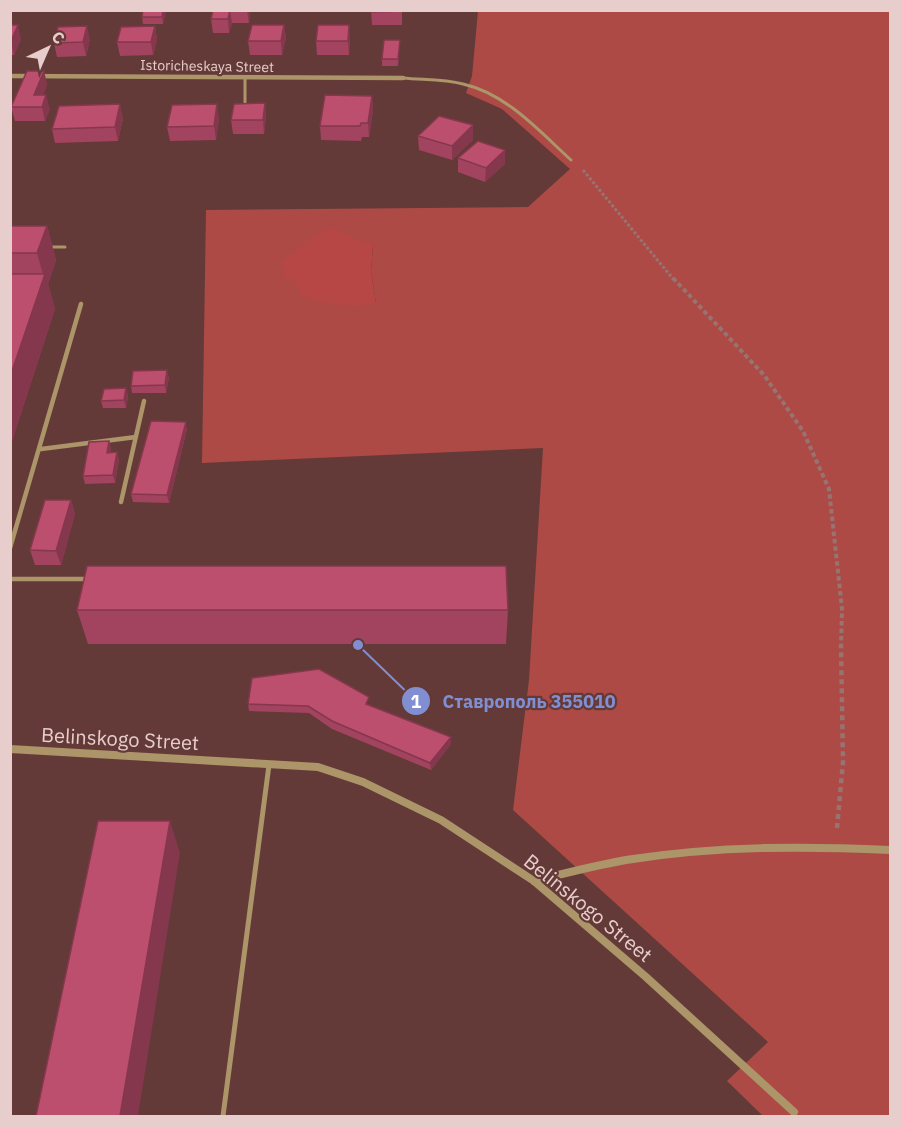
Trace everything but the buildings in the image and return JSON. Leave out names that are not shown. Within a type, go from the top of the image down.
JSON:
[{"type":"street","name":"Istoricheskaya Street","points":[[10,76],[403,78]]},
{"type":"street","name":"Belinskogo Street","points":[[10,749],[318,767],[363,782],[441,820],[534,882],[646,977],[794,1112]]},
{"type":"street","points":[[534,882],[597,865],[720,849],[835,847],[891,850]]},
{"type":"lane","points":[[245,77],[245,105]]},
{"type":"lane","points":[[403,78],[467,85],[486,93],[513,108],[571,160]]},
{"type":"lane","points":[[43,247],[65,247]]},
{"type":"lane","points":[[10,548],[41,449],[81,304]]},
{"type":"lane","points":[[121,502],[144,402]]},
{"type":"lane","points":[[41,449],[135,437]]},
{"type":"lane","points":[[10,579],[93,579]]},
{"type":"lane","points":[[223,1116],[269,765]]},
{"type":"path","points":[[571,160],[586,172],[687,295],[764,375],[803,431],[829,489],[842,609],[840,668],[843,762],[835,847]]},
{"type":"shaded area","points":[[478,11],[890,11],[890,1116],[763,1116],[727,1081],[768,1042],[513,810],[529,680],[543,448],[202,463],[206,210],[528,207],[570,169],[502,109],[466,93],[472,76]],"holes":[[[373,245],[371,272],[376,303],[293,279]]]},
{"type":"shaded area","points":[[331,228],[373,245],[371,272],[376,303],[348,306],[302,296],[293,279],[288,280],[284,275],[282,261],[316,234]]},
{"type":"place","name":"Ставрополь 355010","points":[[358,645]]}]
